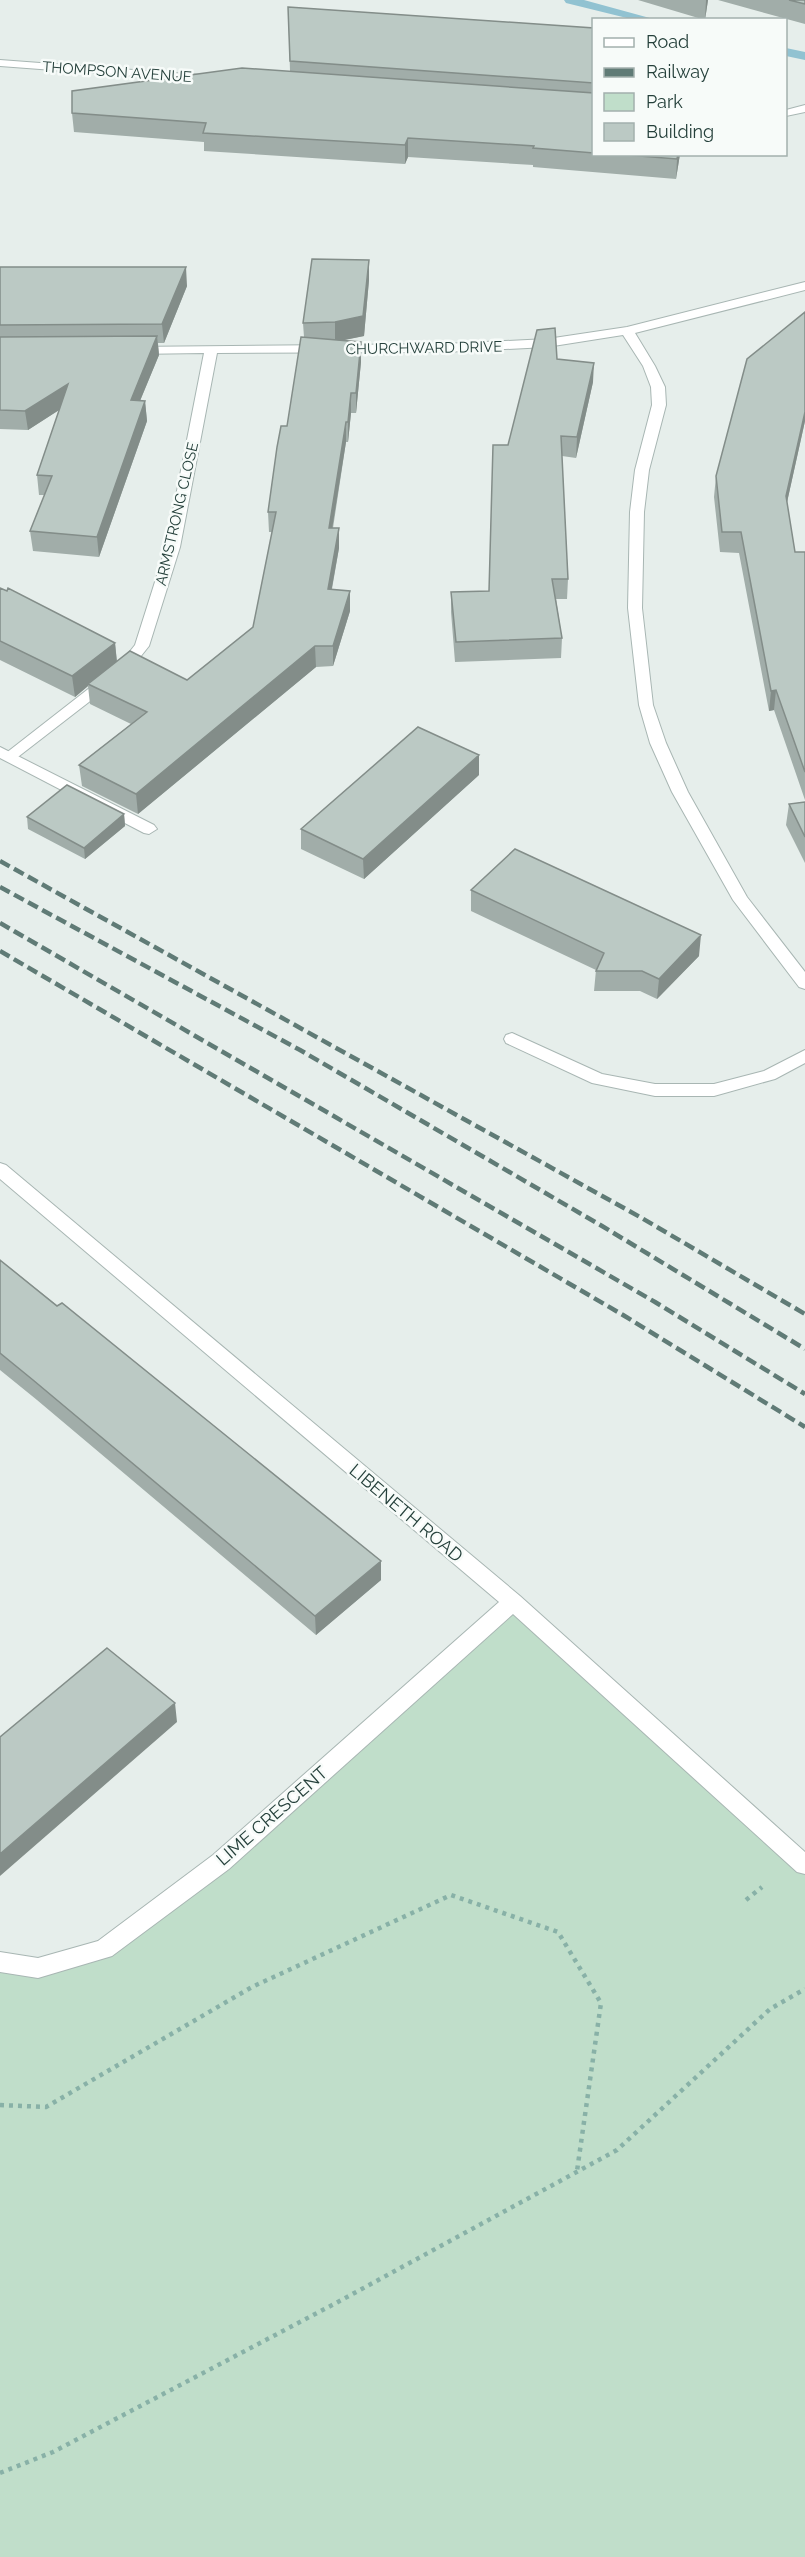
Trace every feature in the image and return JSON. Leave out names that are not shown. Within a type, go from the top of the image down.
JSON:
[{"type":"street","name":"THOMPSON AVENUE","points":[[0,63],[214,79]]},
{"type":"street","points":[[787,113],[805,108]]},
{"type":"street","name":"CHURCHWARD DRIVE","points":[[117,350],[496,347],[547,343],[627,331],[805,286]]},
{"type":"street","points":[[627,331],[649,366],[658,387],[659,405],[642,470],[637,512],[635,608],[646,705],[658,743],[680,792],[735,890],[805,983]]},
{"type":"street","name":"ARMSTRONG CLOSE","points":[[4,754],[124,668],[142,646],[173,547],[211,351]]},
{"type":"street","points":[[4,754],[149,829]]},
{"type":"street","points":[[512,1039],[598,1079],[655,1090],[714,1090],[769,1075],[805,1056]]},
{"type":"street","name":"LIBENETH ROAD","points":[[0,1169],[513,1602],[805,1865]]},
{"type":"street","name":"LIME CRESCENT","points":[[0,1962],[38,1968],[104,1949],[221,1862],[513,1602]]},
{"type":"path","points":[[0,2105],[46,2107],[252,1987],[451,1895],[558,1932],[601,2003],[577,2172]]},
{"type":"path","points":[[0,2473],[53,2452],[336,2303],[617,2150],[770,2009],[805,1989]]},
{"type":"green space","points":[[513,1602],[805,1865],[805,2557],[0,2557],[0,1962],[38,1968],[104,1949]]},
{"type":"building","points":[[789,0],[805,0],[805,4]]},
{"type":"building","points":[[288,7],[592,28],[592,83],[290,61]]},
{"type":"building","points":[[242,68],[592,93],[592,153],[533,148],[534,146],[408,138],[405,145],[203,133],[206,123],[72,113],[72,91]]},
{"type":"building","points":[[639,156],[678,156],[677,159]]},
{"type":"building","points":[[312,259],[369,260],[363,316],[335,322],[303,323]]},
{"type":"building","points":[[0,267],[186,267],[162,324],[0,325]]},
{"type":"building","points":[[805,312],[805,412],[786,496],[795,552],[805,552],[805,772],[776,690],[771,691],[741,532],[722,532],[716,476],[747,359]]},
{"type":"building","points":[[555,328],[557,359],[594,363],[577,437],[561,436],[568,579],[552,579],[562,638],[456,642],[451,592],[489,591],[493,445],[508,445],[537,330]]},
{"type":"building","points":[[157,336],[131,400],[145,401],[97,537],[30,531],[52,476],[37,475],[68,384],[25,411],[0,410],[0,337]]},
{"type":"building","points":[[301,337],[361,342],[356,393],[351,393],[329,528],[339,528],[328,589],[350,591],[333,646],[315,646],[136,794],[79,765],[147,712],[88,684],[130,651],[187,680],[253,627],[276,512],[268,512],[277,447],[281,426],[287,426]]},
{"type":"building","points":[[0,588],[7,591],[8,588],[115,643],[72,676],[0,641]]},
{"type":"building","points":[[418,727],[479,755],[363,859],[301,829]]},
{"type":"building","points":[[67,785],[124,814],[84,848],[27,817]]},
{"type":"building","points":[[805,802],[805,837],[789,804]]},
{"type":"building","points":[[515,849],[701,935],[659,979],[642,971],[596,971],[604,953],[471,890]]},
{"type":"building","points":[[0,1260],[57,1306],[62,1303],[381,1561],[315,1616],[0,1353]]},
{"type":"building","points":[[107,1648],[175,1703],[0,1854],[0,1737]]},
{"type":"waterway","points":[[570,0],[643,18]]},
{"type":"waterway","points":[[787,52],[805,56]]},
{"type":"railway","points":[[0,861],[640,1217],[805,1314]]},
{"type":"railway","points":[[0,887],[300,1050],[602,1226],[805,1349]]},
{"type":"railway","points":[[0,923],[655,1302],[805,1394]]},
{"type":"railway","points":[[0,951],[623,1315],[805,1427]]}]
